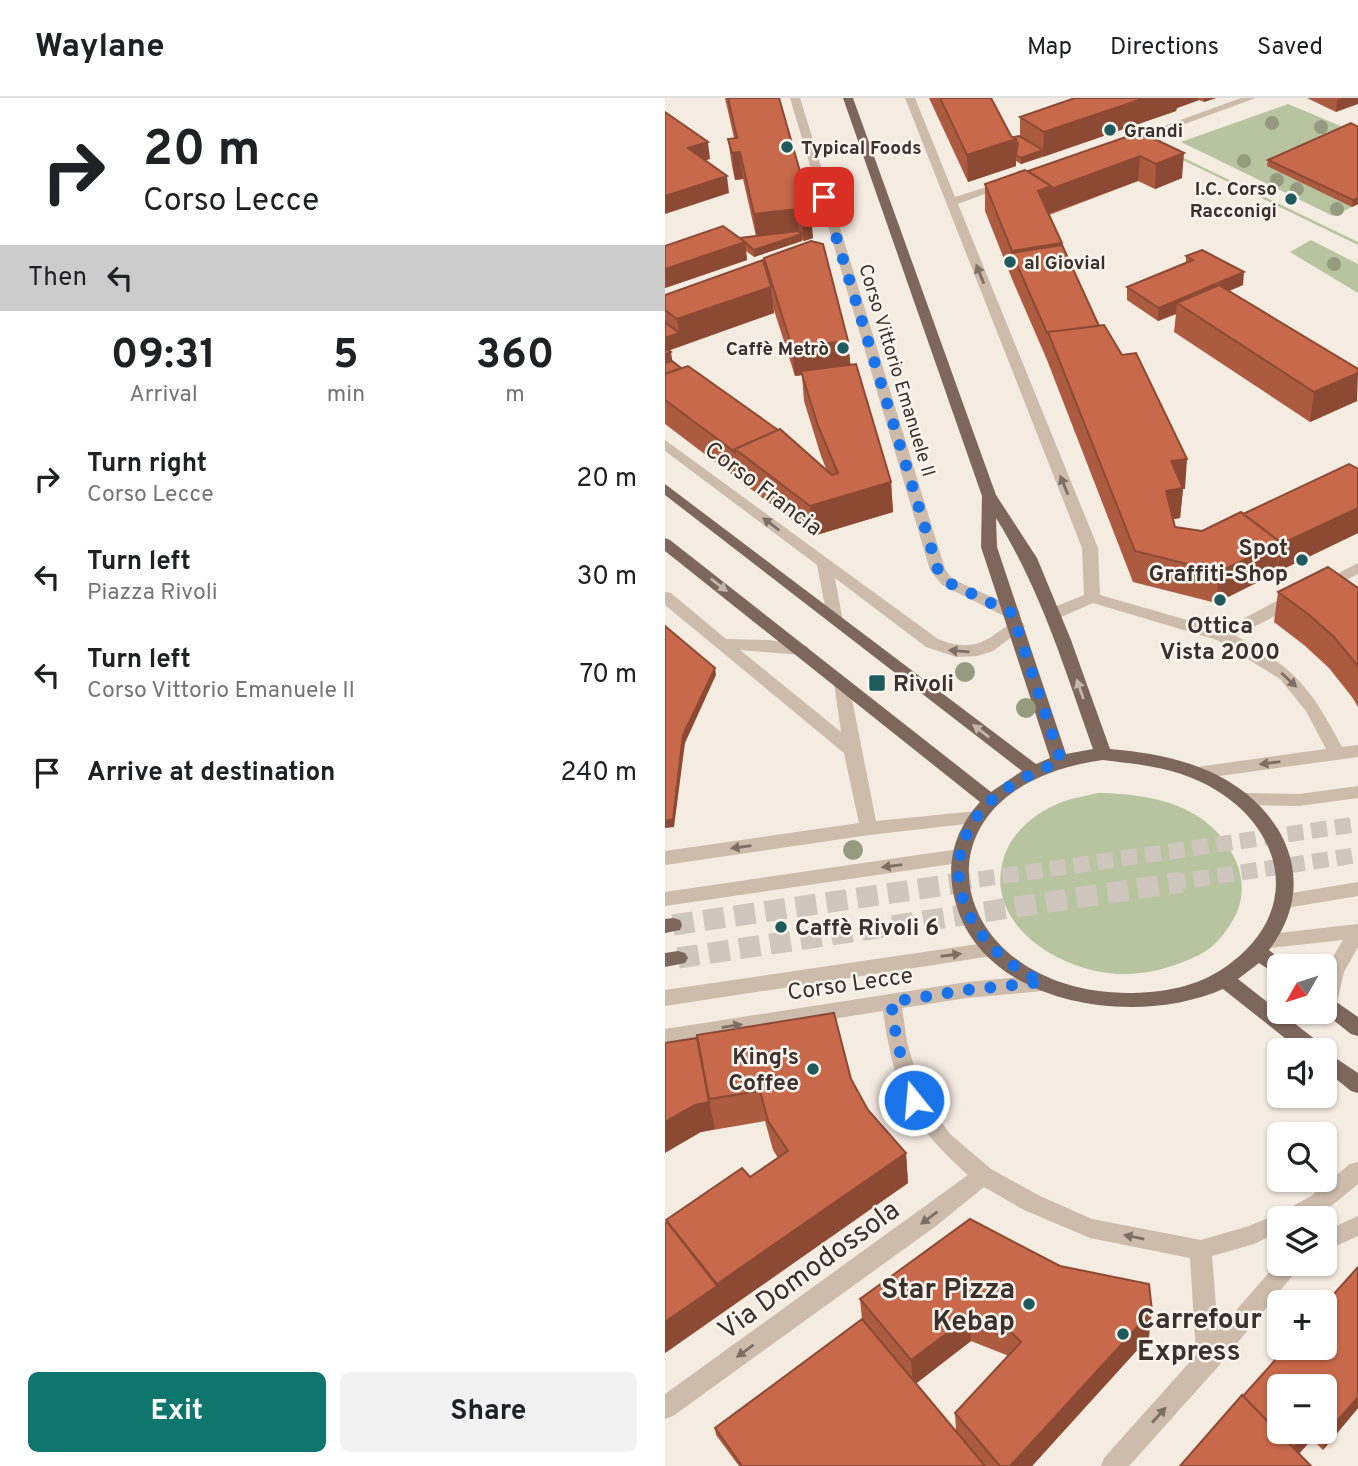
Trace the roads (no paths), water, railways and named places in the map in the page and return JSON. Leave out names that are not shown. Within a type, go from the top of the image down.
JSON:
[{"type":"main road","name":"Corso Vittorio Emanuele II","points":[[848,98],[989,495],[1029,558],[1053,614],[1103,754]]},
{"type":"main road","points":[[665,488],[1035,772]]},
{"type":"main road","name":"Corso Vittorio Emanuele II","points":[[989,495],[989,547],[1061,761]]},
{"type":"main road","points":[[665,543],[991,801]]},
{"type":"main road","points":[[1103,754],[1155,760],[1197,773],[1242,799],[1270,829],[1285,864],[1286,901],[1280,921],[1264,947],[1224,979],[1179,997],[1128,1002],[1076,995],[1009,964],[992,950],[970,920],[959,888],[959,856],[977,817],[1011,785],[1035,772],[1061,761],[1103,754]]},
{"type":"main road","points":[[1264,947],[1269,954]]},
{"type":"main road","points":[[1224,979],[1299,1038]]},
{"type":"main road","points":[[1337,1012],[1358,1028]]},
{"type":"main road","points":[[1337,1068],[1358,1085]]},
{"type":"street","name":"Corso Vittorio Emanuele II","points":[[795,98],[832,248],[938,570],[947,582],[1015,620]]},
{"type":"street","points":[[910,98],[1090,548],[1093,598]]},
{"type":"street","points":[[1110,147],[1251,98]]},
{"type":"street","points":[[951,202],[1021,178]]},
{"type":"street","name":"Corso Francia","points":[[665,443],[825,565],[834,617]]},
{"type":"street","points":[[825,565],[921,636],[946,650],[980,651],[997,644],[1015,620]]},
{"type":"street","points":[[1223,636],[1358,568]]},
{"type":"street","points":[[665,597],[852,750]]},
{"type":"street","points":[[1053,614],[1093,598],[1223,636],[1286,675],[1313,708],[1338,755]]},
{"type":"street","points":[[723,644],[769,645],[801,650]]},
{"type":"street","points":[[842,683],[852,750],[869,828]]},
{"type":"street","points":[[1197,773],[1358,751]]},
{"type":"street","points":[[1242,799],[1299,800],[1358,792]]},
{"type":"street","points":[[665,858],[869,828],[977,817]]},
{"type":"street","points":[[665,899],[959,856]]},
{"type":"street","points":[[1286,901],[1358,889]]},
{"type":"street","points":[[1264,947],[1358,931]]},
{"type":"street","points":[[1337,966],[1358,931]]},
{"type":"street","name":"Corso Lecce","points":[[665,998],[992,950]]},
{"type":"street","name":"Corso Lecce","points":[[665,1037],[967,990],[1043,982]]},
{"type":"street","points":[[891,1002],[897,1042],[914,1100],[943,1140],[983,1176],[1033,1203],[1090,1228],[1201,1250],[1267,1228]]},
{"type":"street","points":[[1313,1206],[1358,1171]]},
{"type":"street","name":"Via Domodossola","points":[[665,1408],[928,1219],[983,1176]]},
{"type":"street","points":[[1337,1236],[1358,1226]]},
{"type":"street","points":[[1201,1250],[1208,1361]]},
{"type":"street","points":[[1113,1466],[1280,1276]]},
{"type":"tunnel","points":[[955,883],[1358,824]]},
{"type":"tunnel","points":[[1170,883],[1358,855]]},
{"type":"tunnel","points":[[673,925],[967,882]]},
{"type":"tunnel","points":[[678,958],[1182,882]]},
{"type":"place","name":"Grandi","points":[[1110,130]]},
{"type":"place","name":"Typical Foods","points":[[787,147]]},
{"type":"place","name":"I.C. Corso Racconigi","points":[[1291,199]]},
{"type":"place","name":"al Giovial","points":[[1010,262]]},
{"type":"place","name":"Caffè Metrò","points":[[843,348]]},
{"type":"place","name":"Spot Graffiti-Shop","points":[[1302,560]]},
{"type":"place","name":"Ottica Vista 2000","points":[[1220,600]]},
{"type":"place","name":"Rivoli","points":[[877,683]]},
{"type":"place","name":"Caffè Rivoli 6","points":[[781,927]]},
{"type":"place","name":"King's Coffee","points":[[813,1069]]},
{"type":"place","name":"Star Pizza Kebap","points":[[1029,1304]]},
{"type":"place","name":"Carrefour Express","points":[[1123,1334]]}]
